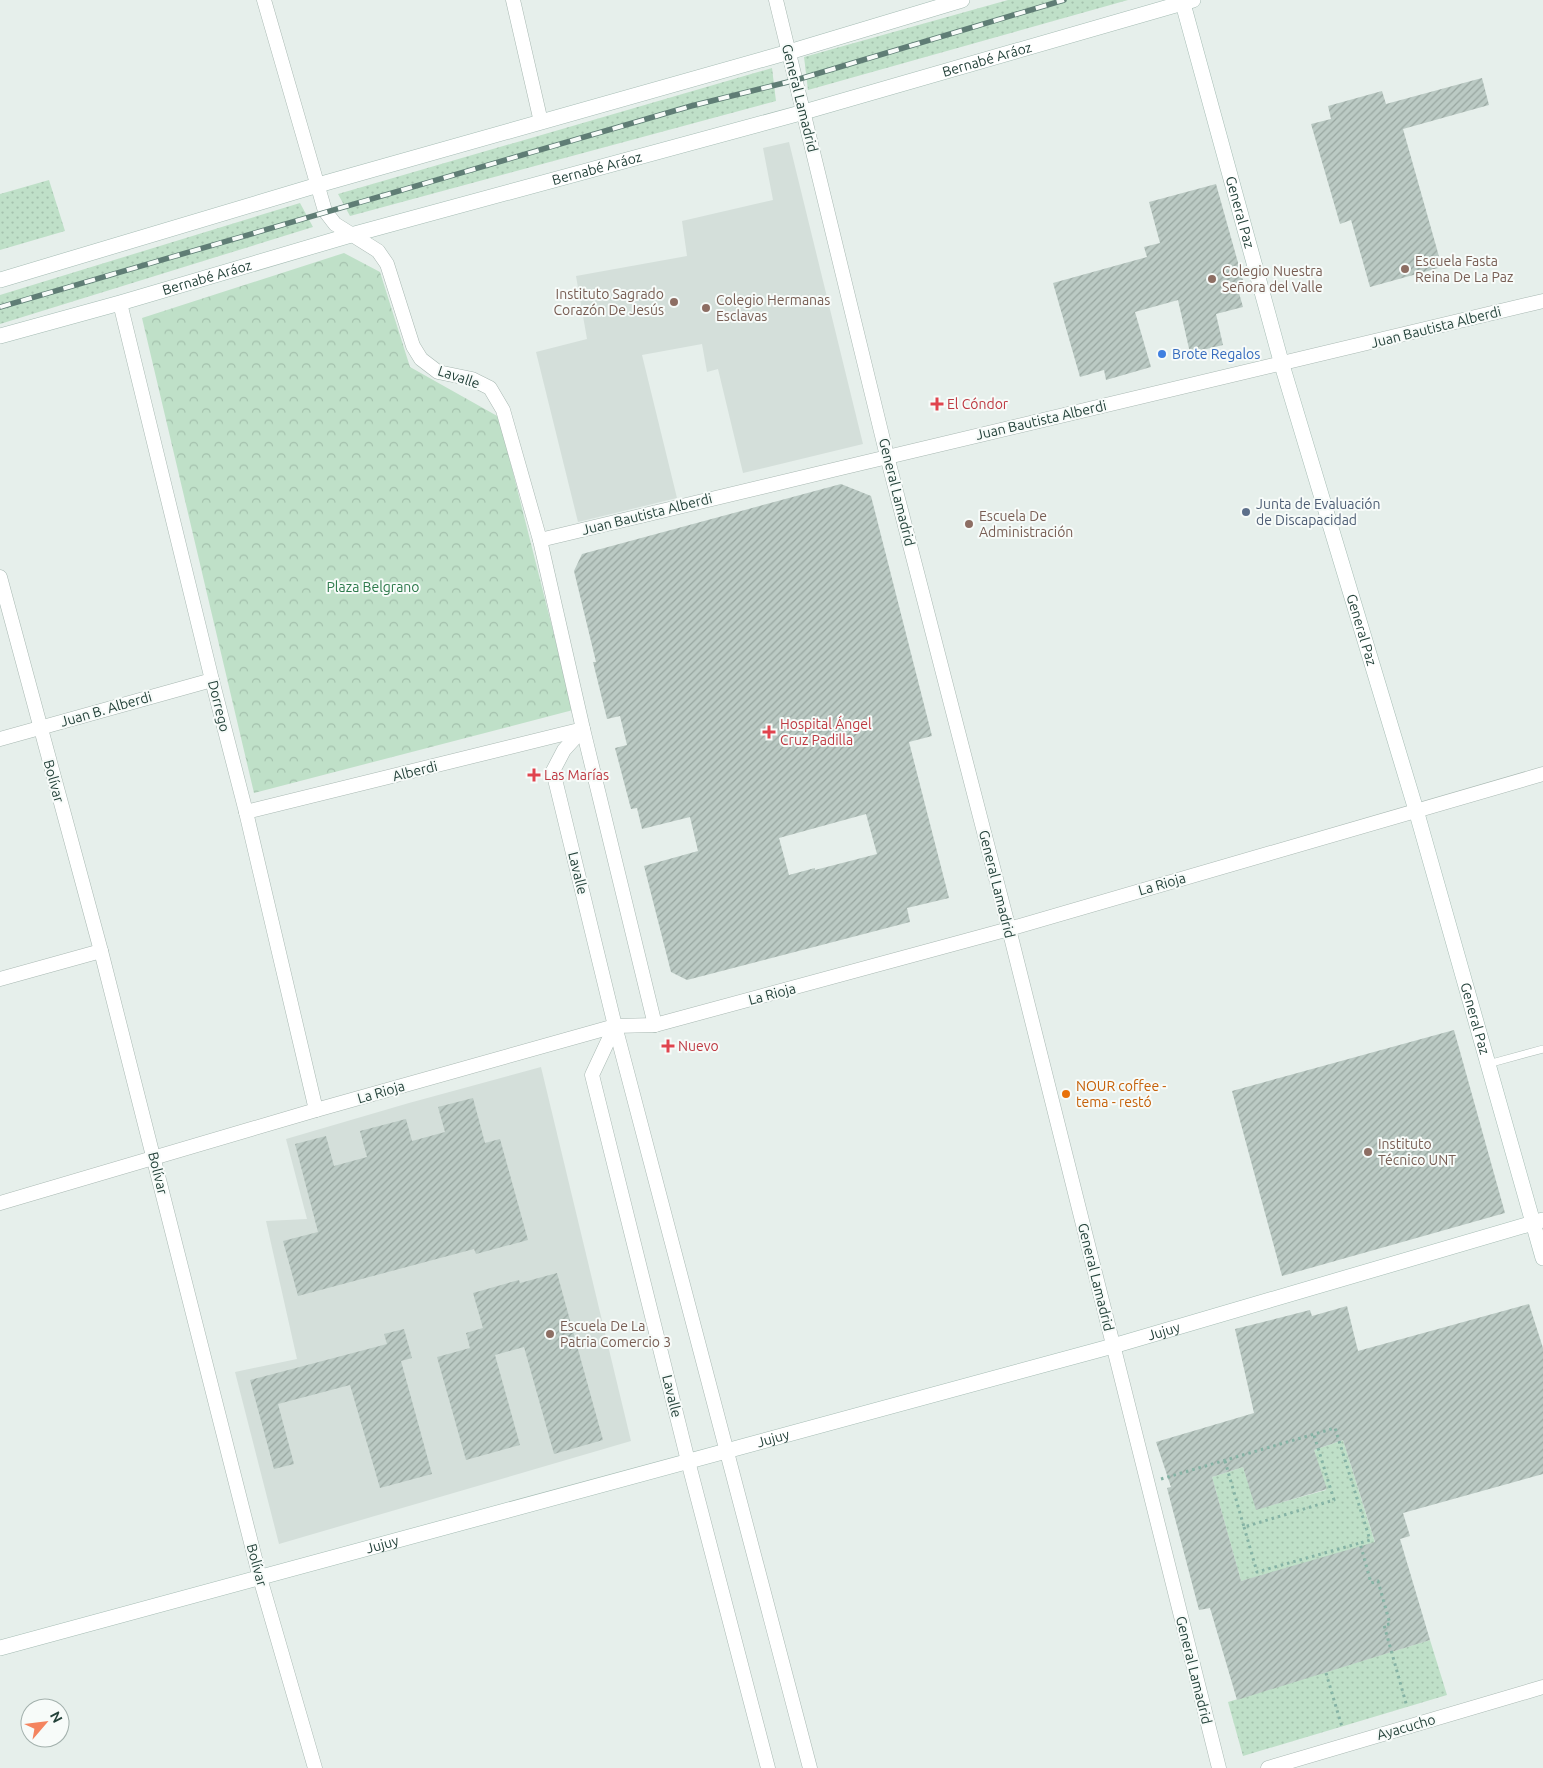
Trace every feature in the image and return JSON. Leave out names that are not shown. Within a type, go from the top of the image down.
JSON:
[{"type":"street","name":"Lavalle","points":[[264,0],[325,211],[335,224],[378,251],[387,264],[412,346],[421,359],[438,372],[472,378],[490,388],[503,410],[540,540],[583,729],[655,1025]]},
{"type":"street","points":[[513,0],[541,122]]},
{"type":"street","name":"General Lamadrid","points":[[776,0],[888,456],[1009,929],[1218,1768]]},
{"type":"street","points":[[0,280],[318,185],[789,52],[962,0]]},
{"type":"street","name":"Bernabé Aráoz","points":[[0,336],[120,303],[352,234],[804,112],[1186,1]]},
{"type":"street","name":"General Paz","points":[[1186,1],[1282,365],[1416,810],[1488,1064],[1538,1221],[1543,1258]]},
{"type":"street","name":"Juan Bautista Alberdi","points":[[540,540],[888,456],[1282,365],[1543,301]]},
{"type":"street","name":"Dorrego","points":[[120,303],[246,812],[316,1110]]},
{"type":"street","name":"Bolívar","points":[[0,577],[101,951],[260,1578],[315,1768]]},
{"type":"street","name":"Juan B. Alberdi","points":[[0,739],[212,680]]},
{"type":"street","name":"Lavalle","points":[[583,729],[564,750],[553,771],[615,1026],[810,1768]]},
{"type":"street","name":"Alberdi","points":[[246,812],[583,729]]},
{"type":"street","name":"La Rioja","points":[[0,1203],[316,1110],[615,1026],[655,1025],[1009,929],[1543,774]]},
{"type":"street","points":[[0,979],[101,951]]},
{"type":"street","name":"Lavalle","points":[[615,1026],[592,1075],[688,1461],[768,1768]]},
{"type":"street","name":"Jujuy","points":[[0,1648],[1113,1346],[1538,1221]]},
{"type":"street","name":"Ayacucho","points":[[1268,1768],[1543,1687]]},
{"type":"lane","points":[[1488,1064],[1543,1049]]},
{"type":"path","points":[[1148,1483],[1335,1428],[1370,1540],[1257,1572],[1225,1461]]},
{"type":"path","points":[[1244,1527],[1334,1500],[1314,1434]]},
{"type":"path","points":[[1360,1543],[1371,1583],[1378,1580],[1390,1624],[1384,1625],[1407,1707]]},
{"type":"path","points":[[1326,1673],[1342,1727]]},
{"type":"shaded area","name":"Colegio Hermanas Esclavas","points":[[789,142],[863,444],[743,473],[718,369],[707,372],[702,344],[642,355],[677,498],[578,522],[536,352],[587,339],[576,276],[687,256],[682,221],[773,200],[763,148]]},
{"type":"shaded area","points":[[541,1067],[631,1441],[279,1544],[235,1372],[297,1359],[266,1221],[307,1219],[286,1139]]},
{"type":"green space","points":[[1008,0],[1128,0],[808,90],[804,57]]},
{"type":"green space","points":[[772,68],[776,101],[350,216],[338,194]]},
{"type":"green space","points":[[49,180],[65,231],[0,250],[0,194]]},
{"type":"green space","points":[[300,203],[313,227],[0,324],[0,295]]},
{"type":"green space","name":"Plaza Belgrano","points":[[344,253],[380,272],[410,367],[499,417],[573,710],[254,793],[142,318]]},
{"type":"green space","points":[[1343,1440],[1376,1546],[1241,1581],[1212,1477],[1243,1467],[1257,1509],[1326,1490],[1314,1450]]},
{"type":"green space","points":[[1430,1640],[1447,1695],[1243,1756],[1228,1702]]},
{"type":"building","points":[[1482,78],[1489,105],[1403,129],[1442,267],[1370,287],[1351,220],[1340,224],[1311,124],[1331,119],[1328,106],[1382,91],[1386,104]]},
{"type":"building","points":[[1216,184],[1244,284],[1237,286],[1243,307],[1216,314],[1223,345],[1190,353],[1178,300],[1135,312],[1151,367],[1106,380],[1104,370],[1080,377],[1053,283],[1147,257],[1144,247],[1160,243],[1149,202]]},
{"type":"building","name":"Hospital Ángel Cruz Padilla","points":[[841,484],[871,496],[932,736],[909,742],[949,898],[907,908],[910,922],[687,980],[671,972],[644,866],[698,851],[690,817],[642,829],[637,808],[631,809],[615,748],[627,745],[620,716],[607,719],[593,662],[596,662],[574,571],[582,554]],"holes":[[[866,814],[877,854],[789,875],[779,838]]]},
{"type":"building","name":"Instituto Técnico UNT","points":[[1454,1030],[1505,1213],[1282,1276],[1232,1091]]},
{"type":"building","points":[[473,1098],[485,1143],[500,1139],[528,1240],[476,1254],[474,1249],[298,1296],[283,1241],[318,1232],[295,1144],[326,1136],[334,1166],[367,1157],[360,1131],[406,1119],[412,1141],[445,1132],[438,1107]]},
{"type":"building","points":[[557,1273],[603,1440],[554,1454],[524,1347],[495,1355],[520,1445],[466,1460],[437,1357],[470,1348],[466,1333],[483,1328],[473,1293],[519,1280],[520,1283]]},
{"type":"building","points":[[1529,1304],[1543,1348],[1543,1474],[1403,1513],[1410,1536],[1400,1539],[1430,1640],[1237,1700],[1210,1608],[1199,1610],[1167,1488],[1171,1487],[1156,1442],[1254,1413],[1235,1329],[1310,1310],[1312,1316],[1347,1306],[1358,1351]],"holes":[[[1343,1440],[1375,1542],[1241,1581],[1212,1477],[1243,1467],[1256,1510],[1327,1489],[1314,1450]]]},
{"type":"building","points":[[404,1329],[412,1358],[401,1361],[432,1474],[380,1488],[350,1385],[278,1404],[294,1464],[274,1469],[250,1380],[387,1344],[384,1334]]},
{"type":"railway","points":[[0,307],[691,106],[796,80],[1064,0]]},
{"type":"place","name":"Escuela Fasta Reina De La Paz","points":[[1405,269]]},
{"type":"place","name":"Colegio Nuestra Señora del Valle","points":[[1212,279]]},
{"type":"place","name":"Instituto Sagrado Corazón De Jesús","points":[[674,302]]},
{"type":"place","name":"Colegio Hermanas Esclavas","points":[[706,308]]},
{"type":"place","name":"Brote Regalos","points":[[1162,354]]},
{"type":"place","name":"El Cóndor","points":[[937,404]]},
{"type":"place","name":"Junta de Evaluación de Discapacidad","points":[[1246,512]]},
{"type":"place","name":"Escuela De Administración","points":[[969,524]]},
{"type":"place","name":"Hospital Ángel Cruz Padilla","points":[[769,732]]},
{"type":"place","name":"Las Marías","points":[[534,775]]},
{"type":"place","name":"Nuevo","points":[[668,1046]]},
{"type":"place","name":"NOUR coffee - tema - restó","points":[[1066,1094]]},
{"type":"place","name":"Instituto Técnico UNT","points":[[1368,1152]]},
{"type":"place","name":"Escuela De La Patria Comercio 3","points":[[550,1334]]}]
